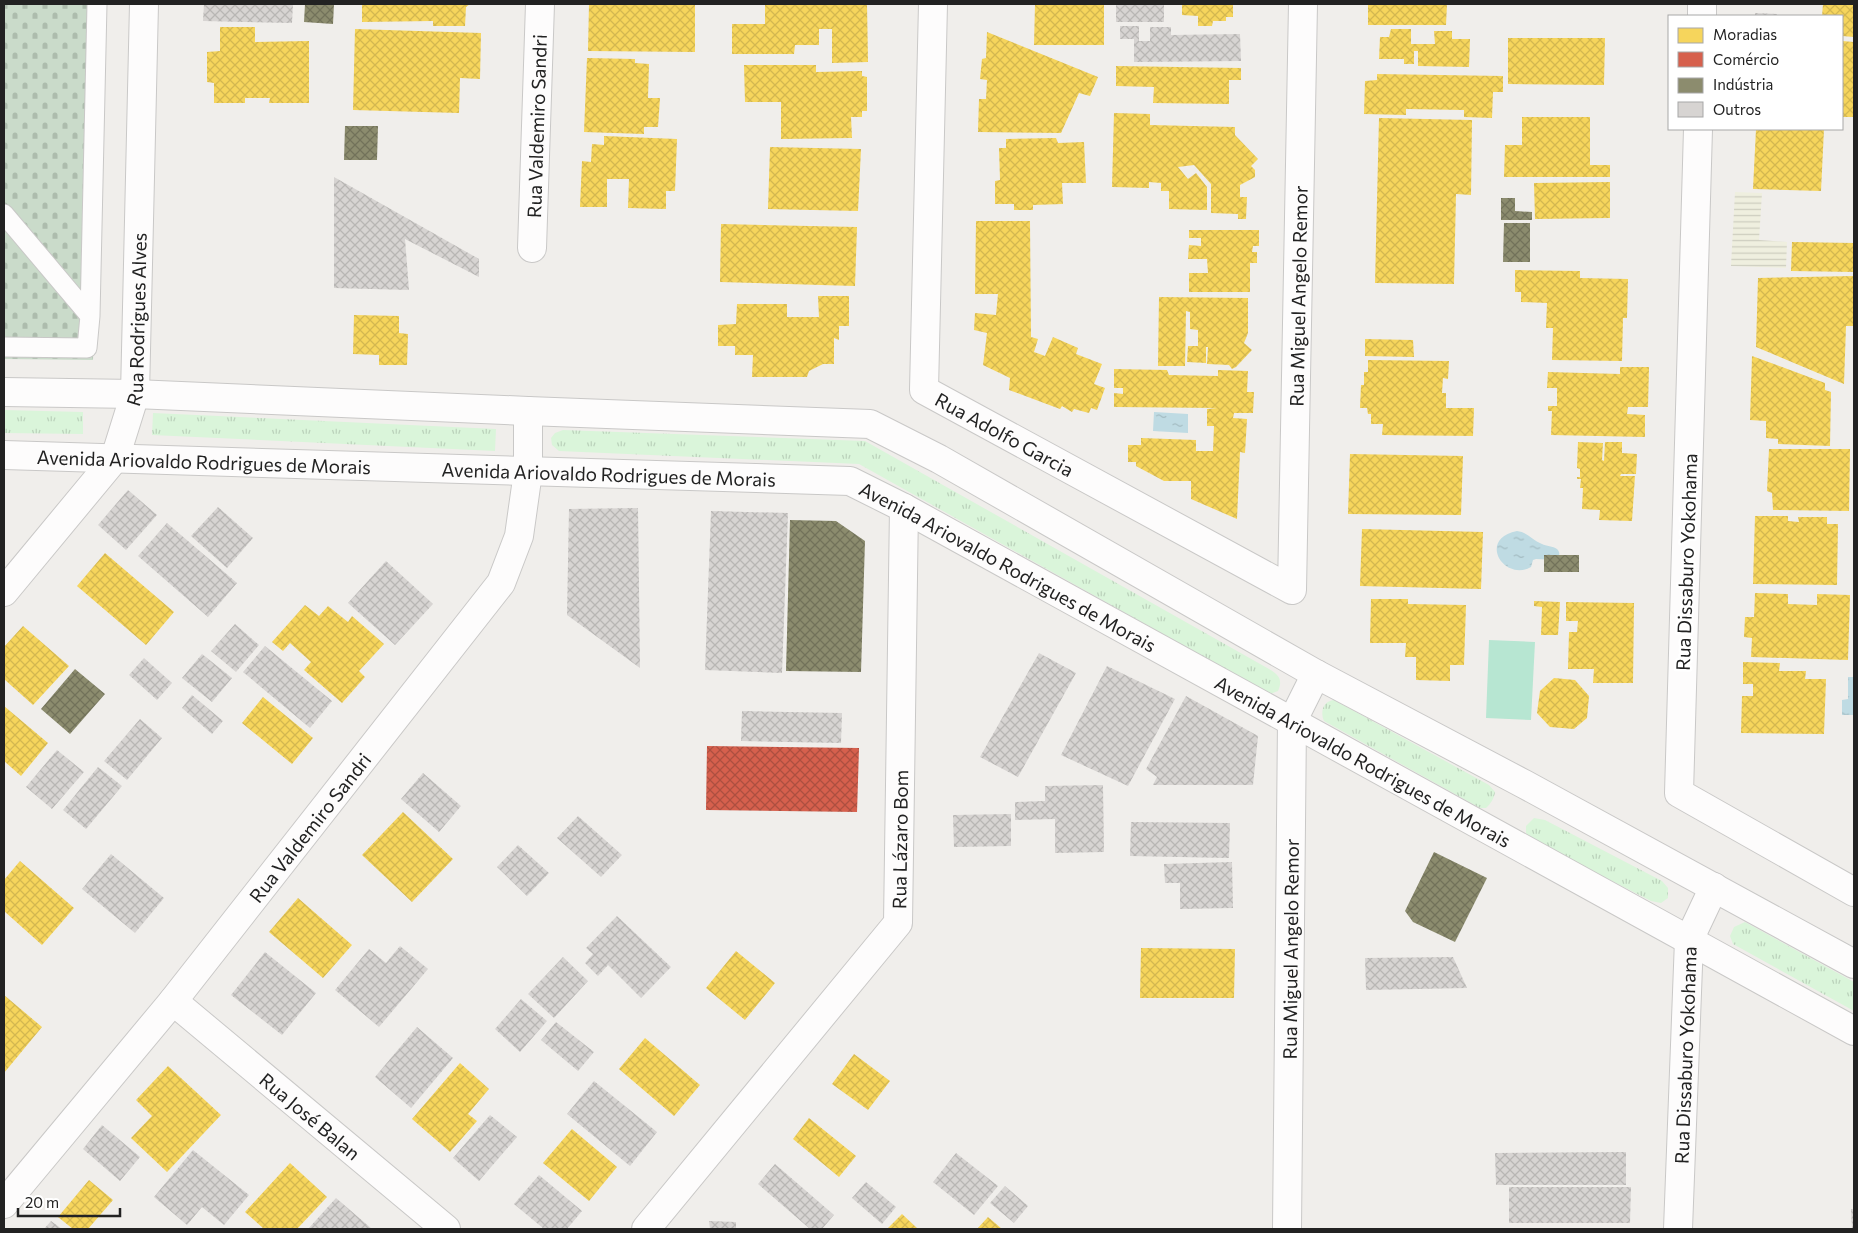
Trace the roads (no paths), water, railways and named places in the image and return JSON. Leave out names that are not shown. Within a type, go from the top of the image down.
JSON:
[{"type":"street","name":"Rua Rodrigues Alves","points":[[4,592],[115,458],[135,394],[144,4]]},
{"type":"street","name":"Rua Valdemiro Sandri","points":[[532,248],[540,4]]},
{"type":"street","name":"Rua Adolfo Garcia","points":[[933,4],[924,390],[1292,590]]},
{"type":"street","name":"Rua Miguel Angelo Remor","points":[[1292,590],[1303,4]]},
{"type":"street","name":"Rua Dissaburo Yokohama","points":[[1698,130],[1679,794],[1854,892]]},
{"type":"street","points":[[4,392],[135,394],[870,424],[939,459],[1316,674],[1714,886],[1854,964]]},
{"type":"street","name":"Rua Valdemiro Sandri","points":[[4,1204],[173,1001],[501,583],[519,536],[528,472],[528,411]]},
{"type":"street","name":"Avenida Ariovaldo Rodrigues de Morais","points":[[4,455],[850,481],[904,508],[1854,1031]]},
{"type":"street","name":"Rua Lázaro Bom","points":[[646,1229],[898,923],[904,508]]},
{"type":"street","name":"Rua Miguel Angelo Remor","points":[[1287,1229],[1292,722],[1316,674]]},
{"type":"street","name":"Rua Dissaburo Yokohama","points":[[1678,1229],[1689,940],[1714,886]]},
{"type":"street","name":"Rua José Balan","points":[[173,1001],[446,1229]]},
{"type":"lane","points":[[4,347],[87,348],[90,316],[97,4]]},
{"type":"lane","points":[[4,214],[90,316]]},
{"type":"water","points":[[1154,412],[1188,414],[1188,433],[1153,431]]},
{"type":"water","points":[[1517,531],[1542,544],[1557,549],[1559,556],[1557,560],[1536,559],[1533,560],[1531,567],[1521,570],[1512,569],[1504,564],[1499,558],[1497,550],[1499,542],[1505,535]]},
{"type":"water","points":[[1848,677],[1854,677],[1854,715],[1842,715],[1842,700],[1848,699]]}]
